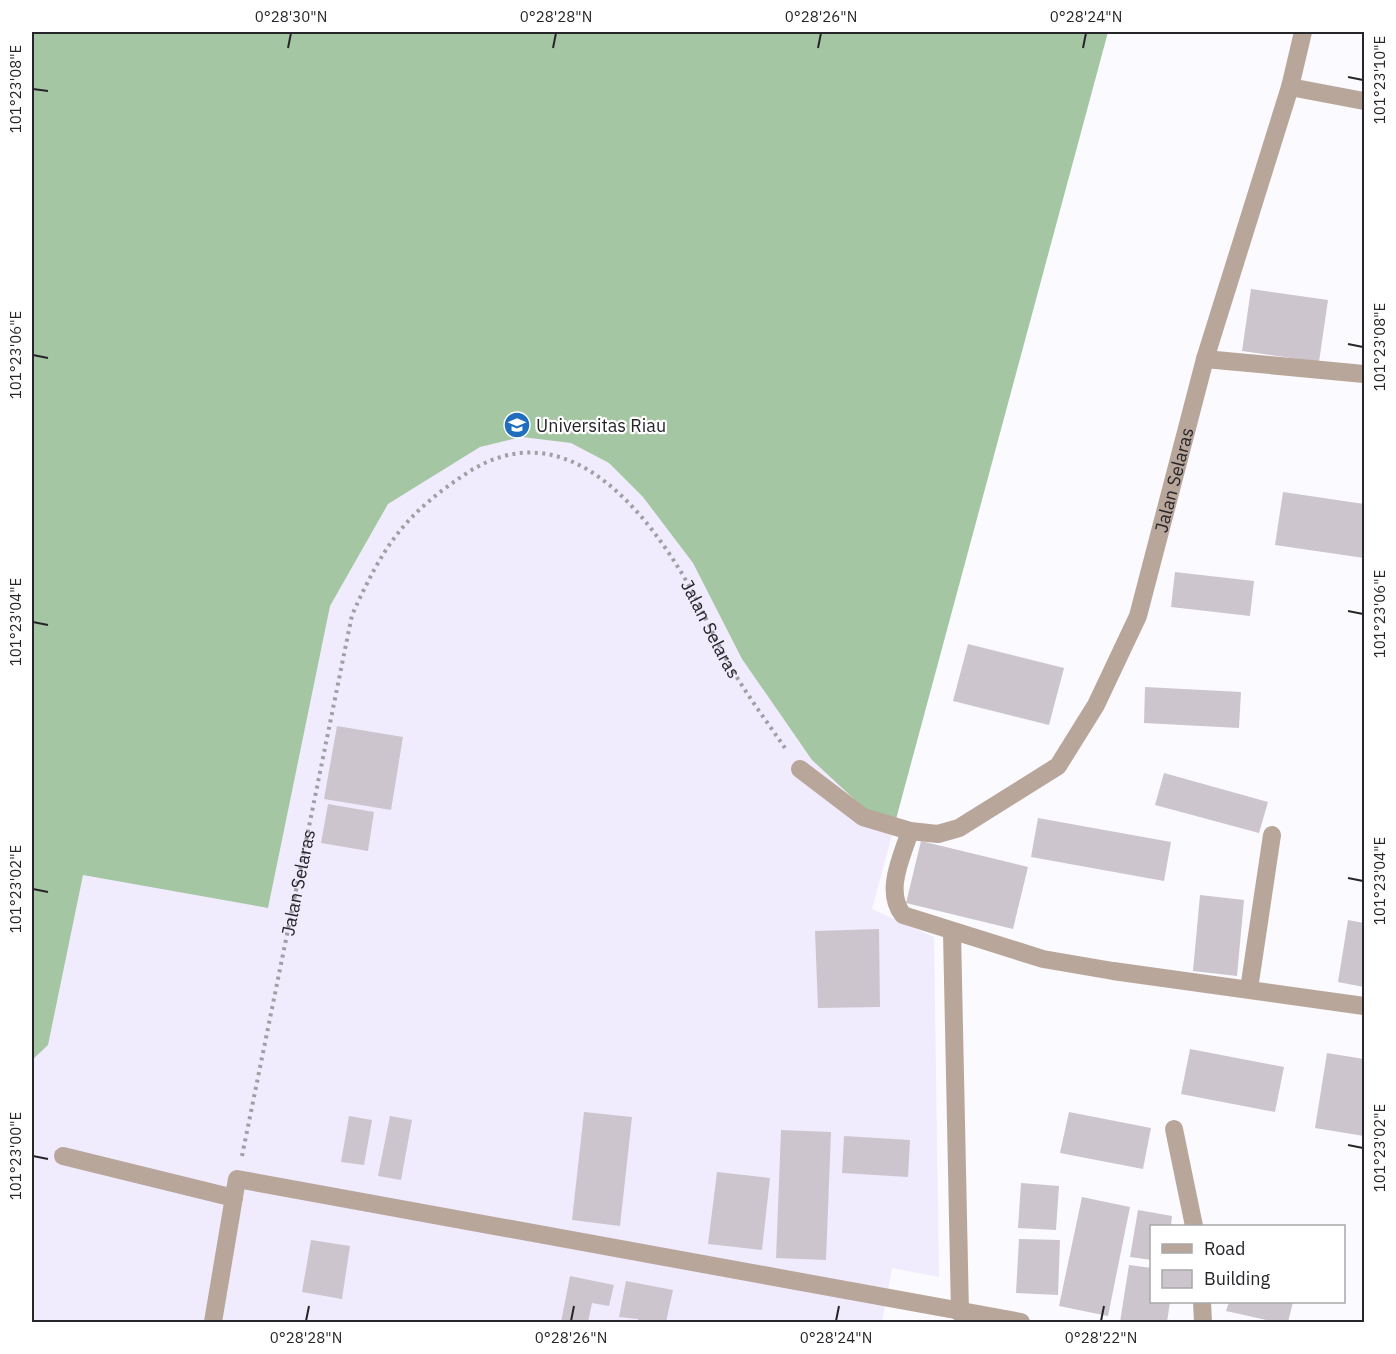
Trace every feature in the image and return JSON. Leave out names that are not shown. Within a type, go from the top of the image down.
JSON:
[{"type":"street","name":"Jalan Selaras","points":[[800,769],[863,818],[910,831],[938,834],[959,828],[1058,766],[1096,705],[1138,616],[1205,359],[1290,87],[1303,32]]},
{"type":"street","points":[[1290,87],[1365,101]]},
{"type":"street","points":[[1205,359],[1365,374]]},
{"type":"street","points":[[910,831],[895,879],[894,895],[897,907],[903,915],[1043,959],[1365,1006]]},
{"type":"street","points":[[1249,989],[1272,835]]},
{"type":"street","points":[[952,932],[960,1313]]},
{"type":"street","points":[[1174,1129],[1194,1225]]},
{"type":"street","points":[[63,1156],[234,1198]]},
{"type":"street","points":[[213,1323],[237,1179],[1021,1323]]},
{"type":"street","points":[[1202,1303],[1203,1323]]},
{"type":"path","name":"Jalan Selaras","points":[[237,1179],[352,615],[376,562],[402,525],[454,482],[485,461],[523,452],[566,458],[600,475],[632,507],[681,571],[730,666],[800,769]]},
{"type":"shaded area","name":"Universitas Riau","points":[[32,32],[1108,32],[872,909],[934,937],[939,1277],[892,1268],[882,1322],[32,1322]]},
{"type":"green space","points":[[32,32],[1108,32],[896,819],[866,810],[812,760],[742,659],[693,563],[643,497],[609,463],[571,443],[522,437],[480,447],[388,504],[330,606],[268,908],[83,875],[48,1045],[32,1060]]},
{"type":"building","points":[[1251,289],[1328,300],[1319,362],[1242,351]]},
{"type":"building","points":[[1283,492],[1364,504],[1364,558],[1275,545]]},
{"type":"building","points":[[1175,572],[1254,581],[1250,616],[1171,607]]},
{"type":"building","points":[[968,644],[1064,668],[1049,725],[953,701]]},
{"type":"building","points":[[1145,687],[1241,692],[1239,728],[1144,723]]},
{"type":"building","points":[[337,726],[403,737],[391,810],[324,799]]},
{"type":"building","points":[[1164,773],[1268,802],[1259,833],[1155,805]]},
{"type":"building","points":[[328,804],[374,812],[368,851],[321,843]]},
{"type":"building","points":[[1038,818],[1171,842],[1164,881],[1031,857]]},
{"type":"building","points":[[921,841],[1028,867],[1013,929],[906,903]]},
{"type":"building","points":[[1200,895],[1244,900],[1237,976],[1193,971]]},
{"type":"building","points":[[1348,920],[1364,923],[1364,987],[1338,982]]},
{"type":"building","points":[[879,929],[880,1007],[818,1008],[815,931]]},
{"type":"building","points":[[1190,1049],[1284,1067],[1275,1112],[1181,1094]]},
{"type":"building","points":[[1327,1053],[1364,1059],[1364,1136],[1315,1128]]},
{"type":"building","points":[[584,1112],[632,1117],[620,1226],[572,1220]]},
{"type":"building","points":[[1069,1112],[1151,1128],[1143,1169],[1060,1153]]},
{"type":"building","points":[[349,1116],[372,1120],[364,1165],[341,1162]]},
{"type":"building","points":[[390,1116],[412,1120],[401,1180],[378,1176]]},
{"type":"building","points":[[781,1130],[831,1132],[826,1260],[776,1258]]},
{"type":"building","points":[[844,1136],[910,1140],[908,1177],[842,1173]]},
{"type":"building","points":[[717,1172],[770,1178],[762,1250],[708,1244]]},
{"type":"building","points":[[1021,1183],[1059,1186],[1056,1230],[1018,1228]]},
{"type":"building","points":[[1082,1197],[1130,1207],[1108,1316],[1059,1306]]},
{"type":"building","points":[[1138,1210],[1172,1216],[1171,1225],[1150,1225],[1150,1260],[1130,1257]]},
{"type":"building","points":[[1019,1239],[1060,1240],[1058,1295],[1016,1293]]},
{"type":"building","points":[[311,1240],[350,1246],[342,1299],[302,1292]]},
{"type":"building","points":[[1129,1265],[1150,1268],[1150,1303],[1170,1303],[1167,1322],[1120,1322]]},
{"type":"building","points":[[570,1276],[614,1285],[609,1306],[592,1303],[588,1322],[561,1322]]},
{"type":"building","points":[[626,1281],[673,1290],[666,1322],[638,1322],[638,1319],[619,1317]]},
{"type":"building","points":[[1229,1303],[1293,1303],[1288,1322],[1275,1322],[1226,1311]]},
{"type":"place","name":"Universitas Riau","points":[[517,425]]}]
